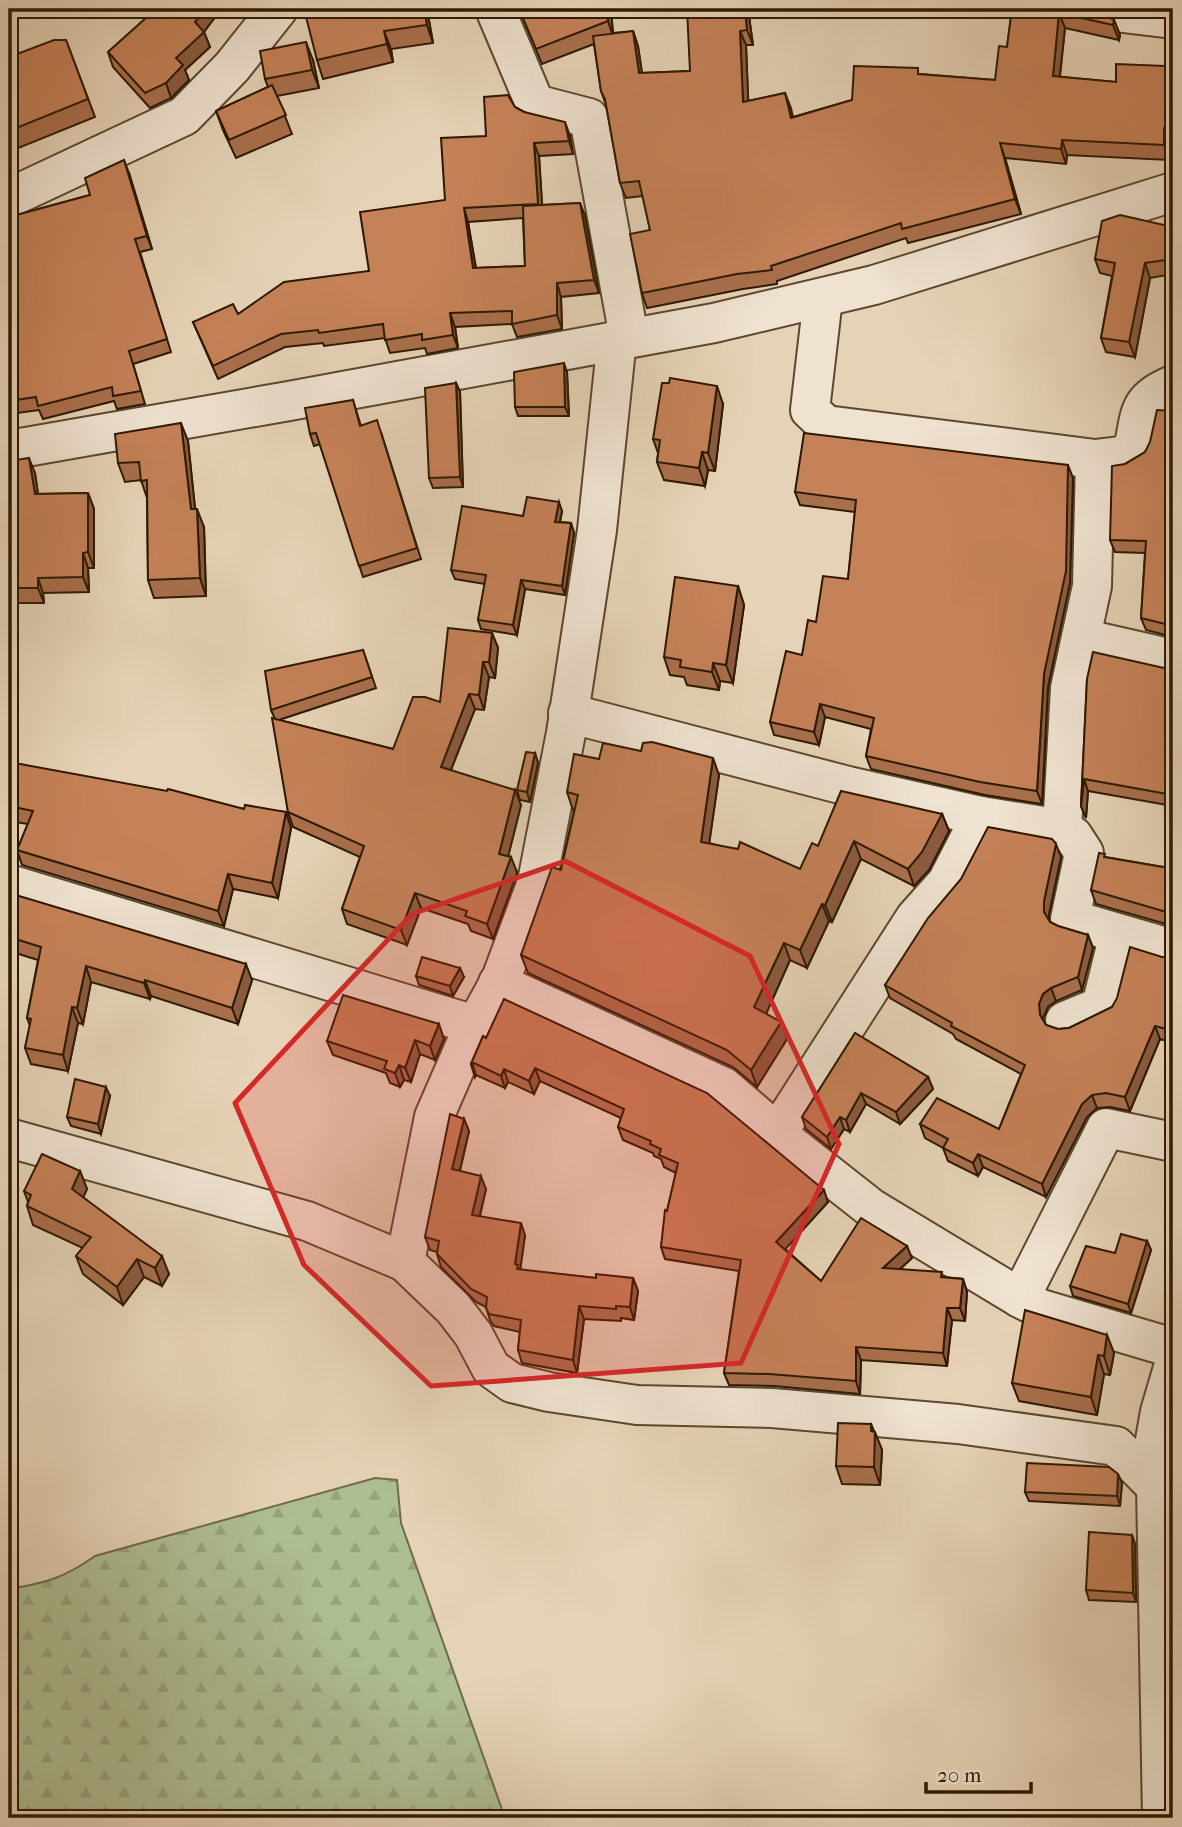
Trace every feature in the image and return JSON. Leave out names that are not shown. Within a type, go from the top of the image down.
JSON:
[{"type":"street","points":[[9,198],[184,116],[232,67],[278,9]]},
{"type":"street","points":[[405,1262],[435,1117],[475,1025],[498,983],[537,882],[568,713],[597,530],[623,338],[589,118],[536,104],[495,9]]},
{"type":"street","points":[[1123,9],[1123,13],[1173,19]]},
{"type":"street","points":[[9,450],[714,323],[874,285],[1172,203]]},
{"type":"street","points":[[823,298],[810,410],[826,425],[1095,460],[1120,456],[1133,450],[1142,407],[1153,393],[1173,385]]},
{"type":"street","points":[[1062,829],[1070,688],[1092,586],[1095,460]]},
{"type":"street","points":[[1081,638],[1173,659]]},
{"type":"street","points":[[568,713],[848,786],[981,816],[1062,829],[1073,836],[1084,853],[1070,919],[1173,949]]},
{"type":"street","points":[[778,1132],[915,918],[947,882],[981,816]]},
{"type":"street","points":[[9,884],[475,1025]]},
{"type":"street","points":[[1065,1021],[1101,1006],[1119,934]]},
{"type":"street","points":[[498,983],[724,1087],[791,1145],[871,1208],[1020,1298],[1041,1309],[1173,1348]]},
{"type":"street","points":[[1020,1298],[1106,1128],[1173,1142]]},
{"type":"street","points":[[9,1138],[307,1221],[405,1262],[453,1308],[472,1334],[491,1368],[512,1383],[549,1392],[637,1405],[772,1408],[958,1424],[1116,1446],[1164,1495]]},
{"type":"street","points":[[1161,1818],[1164,1495],[1152,1457],[1160,1412],[1173,1368]]},
{"type":"highlighted area","points":[[565,861],[750,956],[839,1144],[741,1363],[431,1386],[304,1265],[235,1103],[412,914]]},
{"type":"green space","points":[[375,1478],[397,1480],[401,1523],[505,1818],[9,1818],[9,1589],[54,1578],[74,1570],[95,1556]]},
{"type":"building","points":[[156,9],[205,9],[195,22],[204,32],[176,58],[183,65],[166,83],[145,93],[108,52]]},
{"type":"building","points":[[304,9],[424,9],[427,25],[384,31],[387,44],[317,60]]},
{"type":"building","points":[[519,9],[607,9],[608,21],[536,49]]},
{"type":"building","points":[[687,9],[745,9],[747,30],[740,31],[743,102],[785,93],[791,118],[852,100],[854,66],[918,68],[918,74],[995,80],[999,46],[1007,47],[1012,9],[1099,9],[1114,20],[1113,25],[1059,13],[1053,76],[1116,82],[1116,64],[1165,66],[1173,24],[1173,129],[1164,128],[1164,145],[1062,140],[1061,149],[1000,143],[1015,199],[902,229],[901,223],[771,266],[772,270],[737,274],[642,293],[630,234],[650,230],[639,181],[620,183],[593,36],[633,31],[639,73],[690,71]]},
{"type":"building","points":[[54,40],[66,40],[88,99],[9,131],[9,57]]},
{"type":"building","points":[[306,42],[312,70],[265,79],[260,51]]},
{"type":"building","points":[[272,85],[286,115],[229,140],[216,111]]},
{"type":"building","points":[[508,95],[515,107],[524,112],[565,122],[569,141],[534,143],[538,204],[464,208],[473,268],[525,266],[523,206],[580,203],[594,280],[557,283],[557,315],[512,324],[512,311],[450,313],[453,335],[422,340],[422,334],[385,340],[383,324],[319,333],[318,330],[281,334],[213,366],[193,322],[233,304],[238,314],[284,282],[369,271],[360,212],[445,200],[441,138],[486,136],[484,97]]},
{"type":"building","points":[[124,160],[147,236],[135,239],[167,339],[129,351],[141,391],[113,396],[112,387],[38,406],[36,397],[9,401],[9,217],[90,195],[85,178]]},
{"type":"building","points":[[1120,215],[1173,227],[1173,259],[1145,263],[1129,342],[1101,338],[1115,263],[1095,259],[1102,221]]},
{"type":"building","points":[[564,363],[565,407],[515,407],[514,372]]},
{"type":"building","points":[[670,378],[717,386],[708,453],[702,452],[699,468],[657,462],[660,440],[653,439],[662,383],[669,383]]},
{"type":"building","points":[[456,383],[460,477],[429,478],[425,388]]},
{"type":"building","points":[[353,400],[360,426],[377,420],[417,548],[359,566],[316,433],[310,434],[305,408]]},
{"type":"building","points":[[1157,410],[1173,411],[1173,626],[1141,618],[1146,541],[1110,540],[1112,466],[1125,464],[1145,452]]},
{"type":"building","points":[[181,423],[191,509],[197,509],[200,578],[148,580],[147,480],[141,481],[139,462],[118,463],[115,434]]},
{"type":"building","points":[[804,433],[1068,465],[1066,571],[1044,674],[1037,791],[980,782],[866,756],[874,718],[820,704],[814,732],[770,722],[786,651],[802,655],[808,620],[816,622],[823,576],[848,579],[856,500],[795,492]]},
{"type":"building","points":[[29,458],[35,494],[88,493],[88,552],[83,553],[83,577],[38,578],[38,588],[9,588],[9,461]]},
{"type":"building","points":[[527,497],[559,502],[555,522],[571,523],[562,586],[521,580],[513,625],[478,620],[486,575],[451,570],[462,506],[523,516]]},
{"type":"building","points":[[675,577],[738,586],[726,665],[713,663],[712,672],[680,667],[681,660],[664,657]]},
{"type":"building","points":[[448,628],[492,633],[489,662],[483,662],[479,695],[469,694],[441,767],[515,790],[499,854],[511,857],[487,924],[465,916],[467,911],[415,893],[401,930],[342,909],[364,846],[288,812],[272,718],[393,749],[413,697],[425,697],[440,702]]},
{"type":"building","points":[[363,650],[372,677],[271,710],[265,671]]},
{"type":"building","points":[[1093,652],[1173,668],[1173,795],[1084,779],[1081,806],[1087,679]]},
{"type":"building","points":[[652,742],[713,758],[701,842],[738,849],[740,842],[800,869],[812,843],[818,846],[841,791],[942,814],[922,852],[908,869],[854,841],[825,905],[822,904],[800,950],[784,943],[754,1007],[781,1022],[751,1070],[727,1050],[521,955],[552,867],[561,870],[578,795],[567,792],[574,754],[599,759],[603,743],[641,751],[643,743]]},
{"type":"building","points":[[526,752],[535,753],[527,792],[517,790]]},
{"type":"building","points":[[9,762],[167,791],[168,789],[244,809],[245,805],[286,812],[272,883],[228,874],[218,911],[17,850],[33,811],[9,806]]},
{"type":"building","points":[[988,827],[1052,839],[1056,844],[1044,912],[1050,922],[1088,935],[1078,977],[1043,994],[1039,1004],[1040,1015],[1046,1025],[1058,1029],[1069,1028],[1112,1007],[1117,998],[1130,947],[1162,957],[1173,957],[1173,1031],[1155,1026],[1125,1097],[1106,1093],[1092,1095],[1082,1104],[1042,1184],[978,1154],[973,1163],[943,1148],[948,1139],[920,1124],[937,1098],[999,1129],[1025,1065],[951,1026],[952,1023],[885,985],[928,918],[961,879]]},
{"type":"building","points":[[1173,834],[1173,914],[1091,890],[1099,853],[1105,854],[1104,857],[1169,868]]},
{"type":"building","points":[[9,893],[246,964],[232,1008],[145,980],[144,983],[86,966],[77,1008],[72,1007],[63,1055],[25,1048],[31,1019],[27,1018],[41,947],[9,937]]},
{"type":"building","points":[[422,957],[460,968],[450,986],[416,976]]},
{"type":"building","points":[[343,995],[439,1024],[430,1046],[415,1040],[405,1068],[399,1065],[395,1073],[384,1069],[387,1061],[327,1041]]},
{"type":"building","points":[[504,999],[707,1093],[824,1190],[776,1242],[821,1281],[861,1218],[907,1246],[883,1268],[942,1272],[941,1277],[963,1279],[960,1308],[947,1308],[943,1353],[856,1347],[856,1381],[724,1373],[741,1260],[661,1247],[665,1210],[667,1211],[678,1163],[659,1155],[661,1149],[650,1144],[651,1141],[618,1127],[624,1109],[535,1068],[529,1081],[504,1069],[501,1076],[472,1062],[471,1064],[483,1036],[486,1038]]},
{"type":"building","points":[[855,1033],[928,1077],[896,1112],[861,1093],[846,1120],[840,1117],[827,1137],[802,1117]]},
{"type":"building","points":[[75,1079],[106,1087],[98,1124],[67,1117]]},
{"type":"building","points":[[450,1114],[464,1119],[452,1169],[481,1176],[472,1215],[521,1223],[515,1264],[518,1265],[517,1269],[596,1278],[596,1274],[633,1278],[630,1307],[616,1306],[616,1309],[579,1306],[573,1360],[518,1350],[521,1320],[489,1314],[486,1308],[487,1297],[471,1289],[437,1254],[439,1241],[425,1237]]},
{"type":"building","points":[[42,1154],[80,1171],[72,1189],[162,1256],[155,1268],[137,1259],[117,1287],[76,1256],[91,1237],[27,1206],[31,1195],[24,1191]]},
{"type":"building","points":[[1121,1234],[1147,1241],[1128,1304],[1070,1286],[1086,1246],[1115,1253]]},
{"type":"building","points":[[1025,1310],[1107,1335],[1104,1356],[1098,1355],[1091,1397],[1012,1383]]},
{"type":"building","points":[[838,1423],[871,1424],[871,1431],[875,1432],[874,1467],[836,1466]]},
{"type":"building","points":[[1027,1463],[1109,1467],[1118,1474],[1117,1496],[1025,1492]]},
{"type":"building","points":[[1089,1532],[1132,1535],[1133,1593],[1086,1590]]}]
